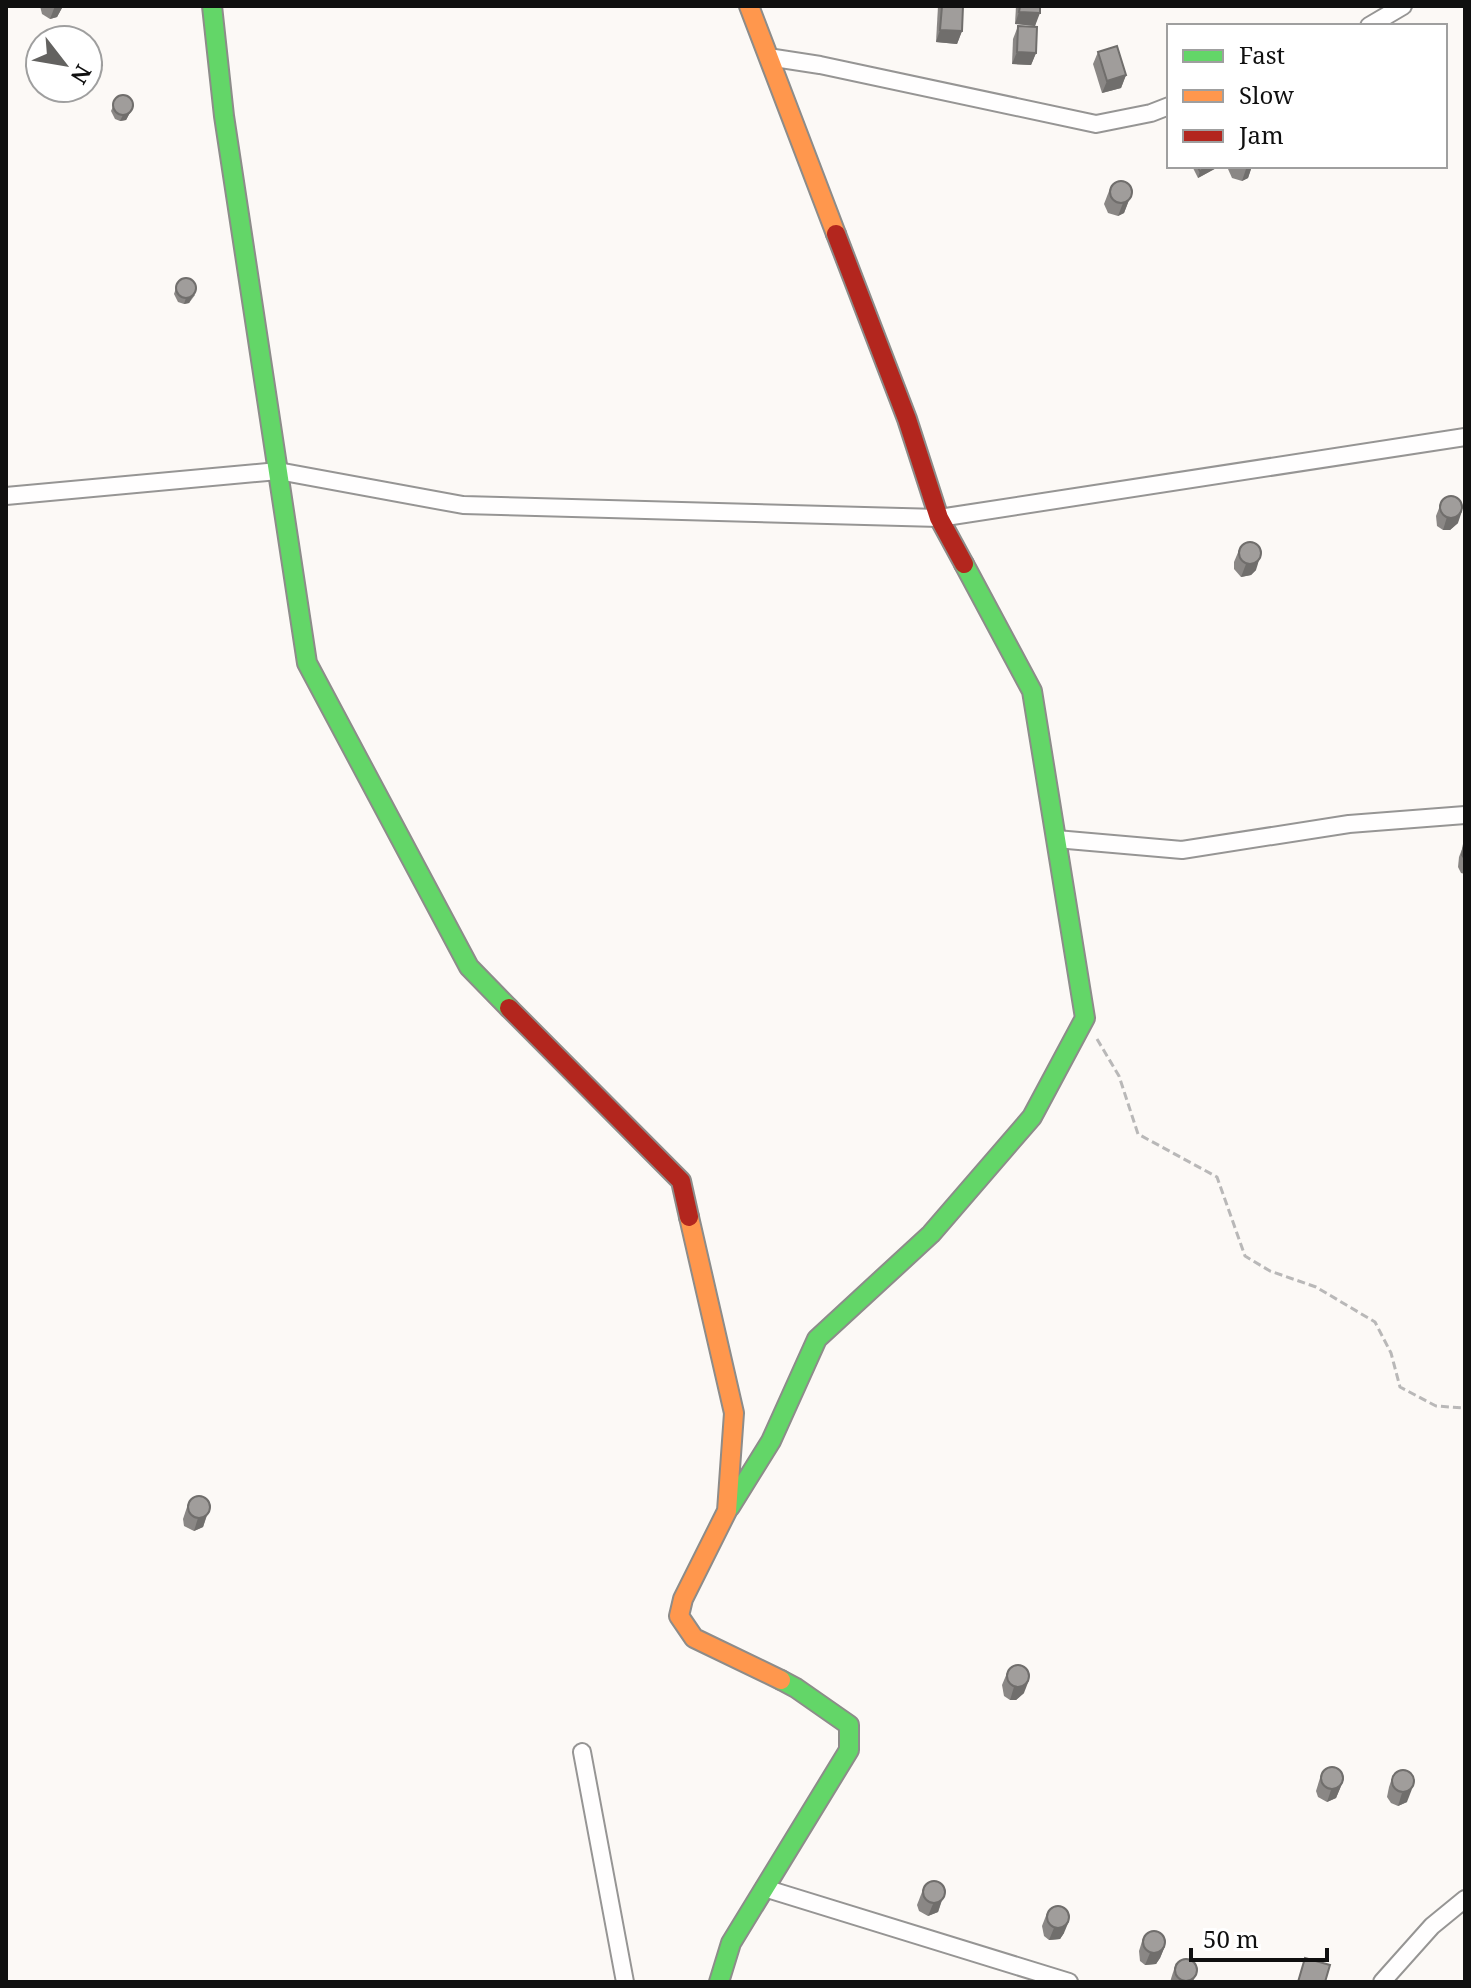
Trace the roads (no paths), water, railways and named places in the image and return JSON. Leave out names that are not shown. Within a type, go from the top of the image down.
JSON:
[{"type":"street","points":[[212,6],[224,116],[307,663],[469,967],[681,1181],[734,1413],[727,1511]]},
{"type":"street","points":[[719,1982],[731,1943],[849,1750],[849,1725],[796,1688],[694,1638],[679,1616],[683,1599],[727,1511],[771,1441],[817,1339],[931,1234],[1032,1117],[1085,1018],[1032,691],[939,518],[907,419],[749,6]]},
{"type":"street","points":[[1372,24],[1403,6]]},
{"type":"street","points":[[768,57],[820,65],[1096,124],[1167,107]]},
{"type":"street","points":[[6,496],[278,471],[463,505],[939,518],[1465,437]]},
{"type":"street","points":[[1056,839],[1182,850],[1349,824],[1465,815]]},
{"type":"street","points":[[582,1752],[625,1982]]},
{"type":"street","points":[[764,1888],[1069,1982]]},
{"type":"street","points":[[1382,1982],[1432,1926],[1465,1899]]}]
